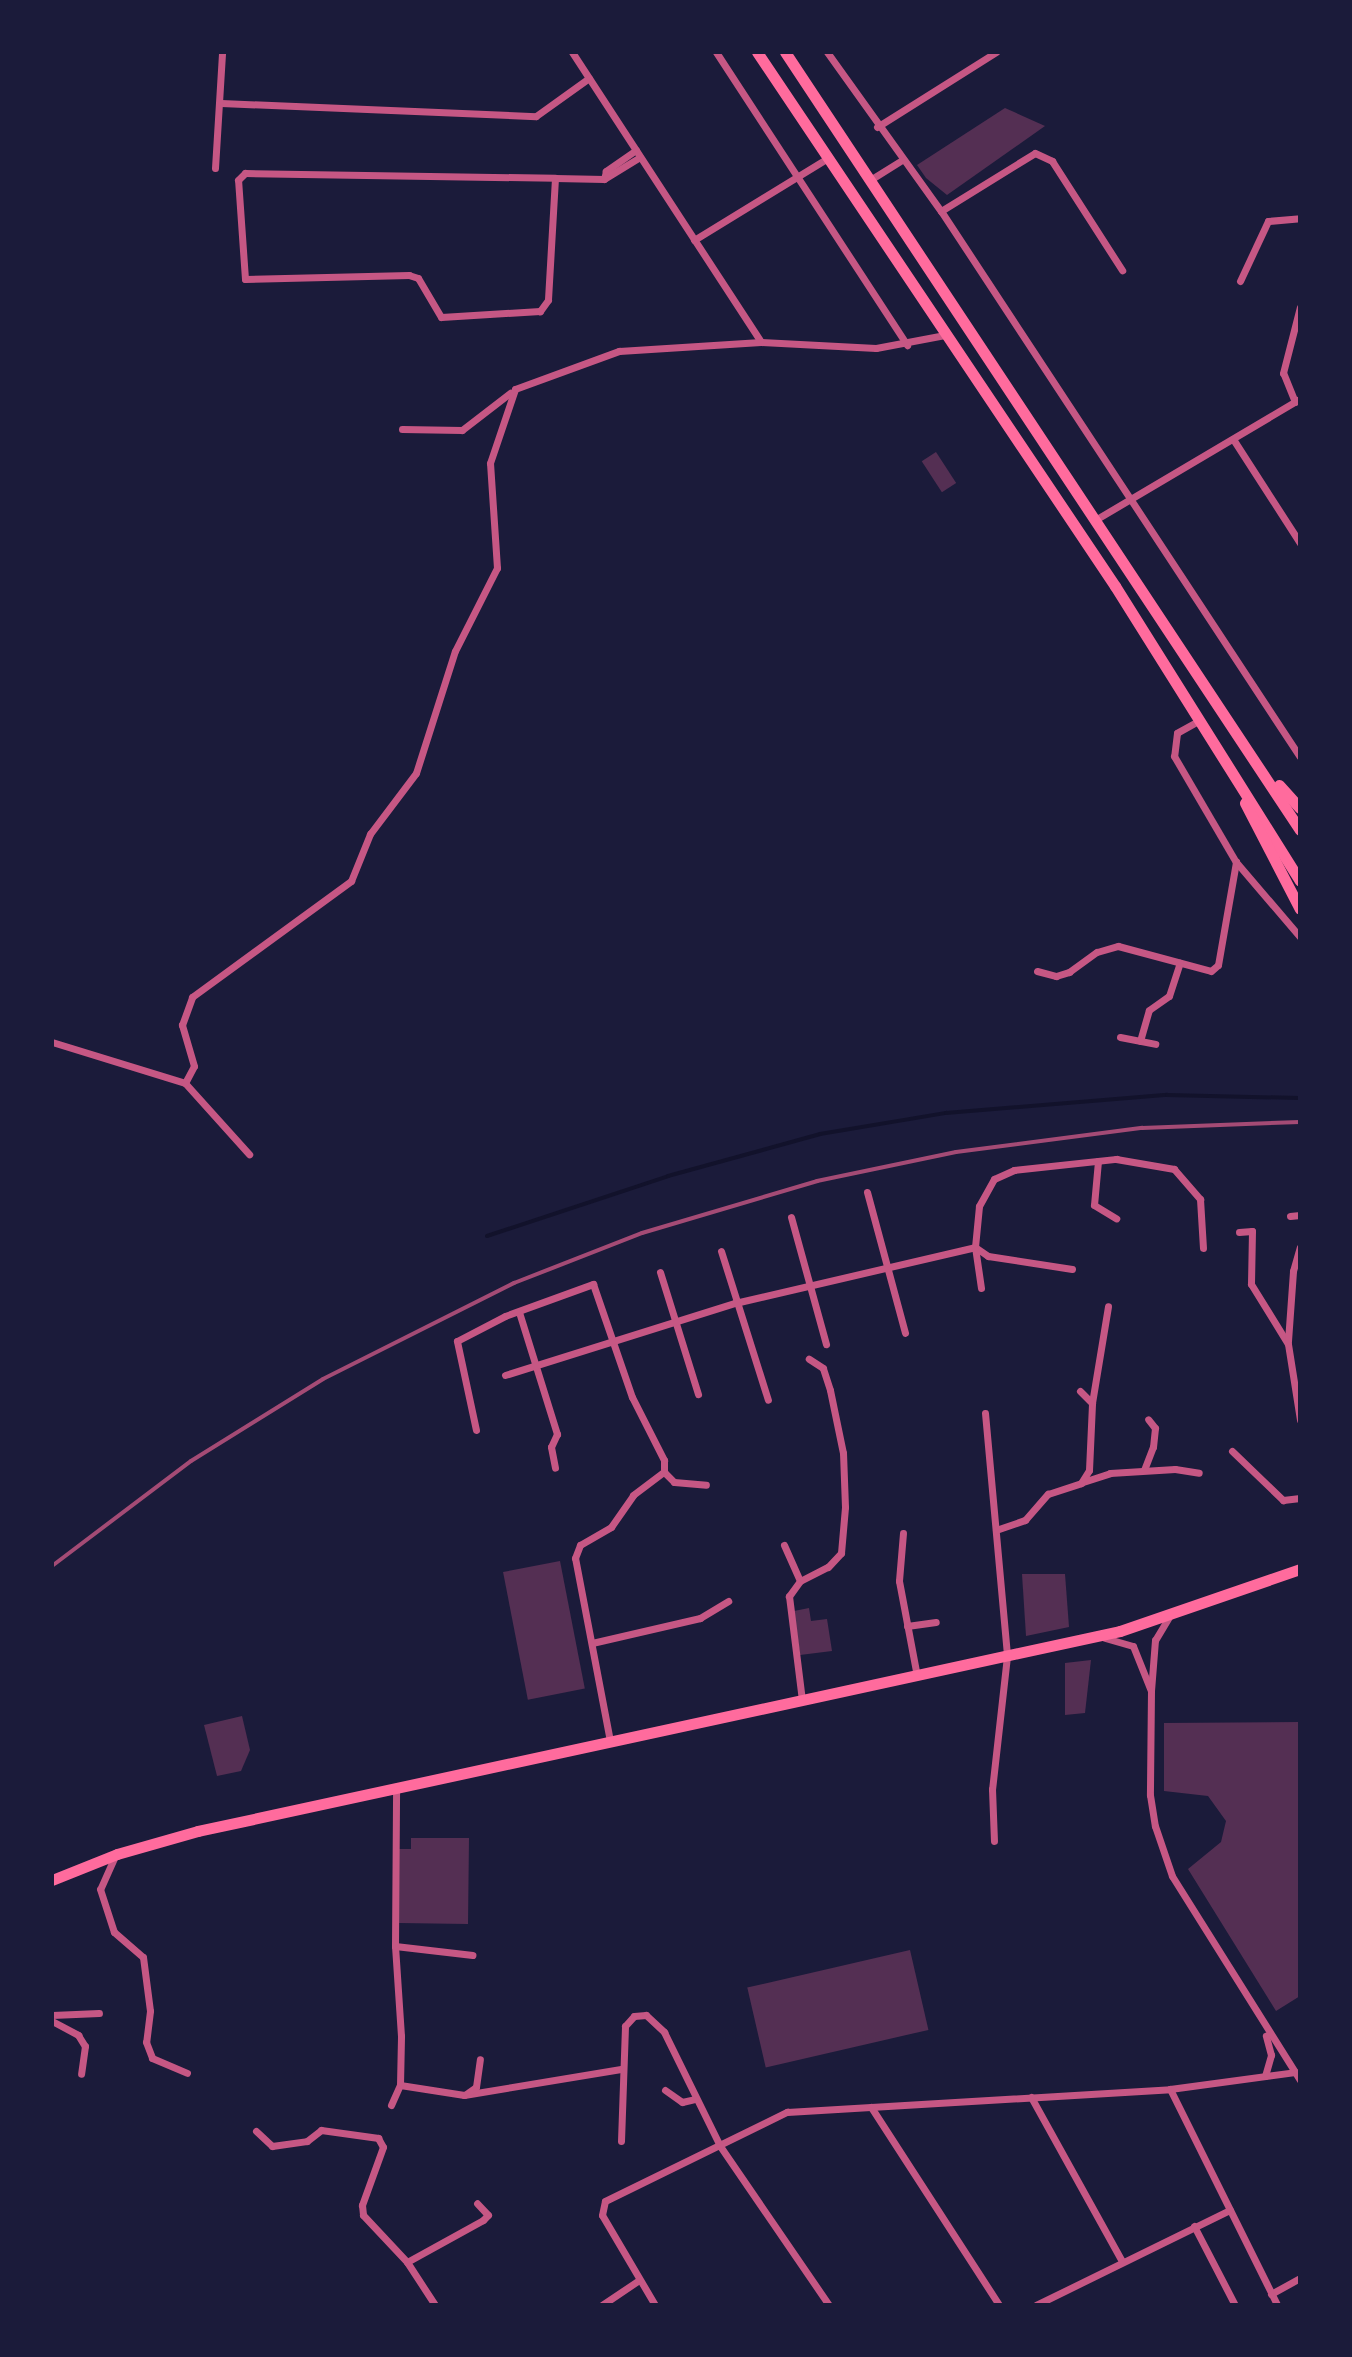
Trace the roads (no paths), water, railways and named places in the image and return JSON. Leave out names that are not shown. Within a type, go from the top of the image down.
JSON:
[{"type":"main road","points":[[757,52],[1200,720],[1300,881]]},
{"type":"main road","points":[[785,52],[1261,764],[1300,830]]},
{"type":"main road","points":[[1214,742],[1300,909]]},
{"type":"main road","points":[[1261,764],[1300,808]]},
{"type":"main road","points":[[52,1880],[117,1854],[198,1831],[1096,1636],[1169,1617],[1300,1569]]},
{"type":"street","points":[[215,168],[222,52]]},
{"type":"street","points":[[572,52],[761,342]]},
{"type":"street","points":[[716,52],[907,345]]},
{"type":"street","points":[[827,52],[877,127],[941,211],[1300,757]]},
{"type":"street","points":[[877,127],[996,52]]},
{"type":"street","points":[[221,103],[536,116],[589,78]]},
{"type":"street","points":[[941,211],[1035,153],[1052,161],[1122,270]]},
{"type":"street","points":[[555,178],[547,307],[441,317],[418,278],[409,275],[245,279],[238,180],[245,173],[555,178],[604,179],[638,154]]},
{"type":"street","points":[[694,240],[828,158]]},
{"type":"street","points":[[870,180],[902,160]]},
{"type":"street","points":[[1240,281],[1268,221],[1300,218]]},
{"type":"street","points":[[1095,520],[1298,400],[1283,373],[1300,307]]},
{"type":"street","points":[[402,429],[462,430],[512,392],[610,353],[761,342],[907,345],[945,335]]},
{"type":"street","points":[[185,1083],[194,1066],[182,1025],[192,997],[351,881],[370,834],[416,773],[455,651],[497,568],[490,463],[512,392]]},
{"type":"street","points":[[1233,439],[1300,543]]},
{"type":"street","points":[[1200,720],[1177,733],[1174,756],[1236,862],[1300,937]]},
{"type":"street","points":[[1037,971],[1056,976],[1069,972],[1097,952],[1118,946],[1211,971],[1218,965],[1236,862]]},
{"type":"street","points":[[1140,1041],[1149,1010],[1169,996],[1180,963]]},
{"type":"street","points":[[1120,1037],[1155,1044]]},
{"type":"street","points":[[52,1042],[185,1083],[249,1154]]},
{"type":"street","points":[[1098,1161],[1094,1205],[1116,1218]]},
{"type":"street","points":[[981,1288],[975,1247],[979,1206],[994,1179],[1014,1170],[1098,1161],[1174,1169],[1200,1199],[1203,1248]]},
{"type":"street","points":[[867,1192],[889,1264],[905,1333]]},
{"type":"street","points":[[1290,1216],[1300,1215]]},
{"type":"street","points":[[791,1217],[826,1344]]},
{"type":"street","points":[[1239,1232],[1252,1231],[1251,1284],[1288,1344]]},
{"type":"street","points":[[505,1375],[735,1303],[889,1264],[975,1247],[988,1256],[1072,1269]]},
{"type":"street","points":[[1300,1247],[1293,1271],[1288,1344],[1300,1420]]},
{"type":"street","points":[[721,1251],[768,1400]]},
{"type":"street","points":[[660,1272],[698,1394]]},
{"type":"street","points":[[476,1430],[457,1341],[519,1312],[593,1284],[632,1397],[664,1460],[664,1472],[674,1482],[706,1485]]},
{"type":"street","points":[[1081,1483],[1093,1450],[1092,1403],[1108,1306]]},
{"type":"street","points":[[519,1312],[557,1434],[551,1447],[555,1468]]},
{"type":"street","points":[[802,1701],[789,1596],[800,1581],[828,1567],[841,1553],[845,1507],[843,1453],[830,1390],[823,1368],[809,1359]]},
{"type":"street","points":[[1080,1391],[1092,1403]]},
{"type":"street","points":[[985,1413],[1007,1656],[992,1789],[994,1841]]},
{"type":"street","points":[[1144,1470],[1153,1447],[1155,1428],[1148,1419]]},
{"type":"street","points":[[1232,1451],[1283,1500],[1300,1498]]},
{"type":"street","points":[[996,1530],[1025,1520],[1048,1494],[1099,1474],[1144,1470],[1199,1473]]},
{"type":"street","points":[[610,1741],[575,1558],[580,1545],[611,1527],[633,1495],[664,1472]]},
{"type":"street","points":[[903,1533],[899,1581],[917,1676]]},
{"type":"street","points":[[784,1545],[800,1581]]},
{"type":"street","points":[[592,1643],[700,1618],[728,1601]]},
{"type":"street","points":[[1169,1617],[1155,1640],[1151,1691],[1150,1804],[1167,1866],[1263,2026],[1297,2076]]},
{"type":"street","points":[[907,1626],[936,1622]]},
{"type":"street","points":[[1096,1636],[1133,1646],[1151,1691]]},
{"type":"street","points":[[391,2105],[400,2085],[395,1946],[396,1788]]},
{"type":"street","points":[[117,1854],[105,1870],[100,1889],[114,1932],[143,1957],[150,2011],[146,2042],[152,2058],[187,2073]]},
{"type":"street","points":[[395,1946],[472,1955]]},
{"type":"street","points":[[52,2018],[99,2013]]},
{"type":"street","points":[[621,2141],[621,2069],[625,2026],[634,2016],[646,2015],[664,2032],[720,2146],[829,2305]]},
{"type":"street","points":[[52,2018],[78,2035],[85,2046],[81,2074]]},
{"type":"street","points":[[1263,2026],[1271,2055],[1265,2076]]},
{"type":"street","points":[[464,2095],[476,2087],[480,2059]]},
{"type":"street","points":[[400,2085],[464,2095],[621,2069]]},
{"type":"street","points":[[655,2305],[602,2215],[605,2201],[787,2112],[1170,2089],[1265,2076],[1297,2076]]},
{"type":"street","points":[[1170,2089],[1277,2305]]},
{"type":"street","points":[[665,2090],[682,2102],[695,2099]]},
{"type":"street","points":[[1031,2097],[1122,2261]]},
{"type":"street","points":[[871,2107],[999,2305]]},
{"type":"street","points":[[256,2131],[272,2146],[307,2141],[321,2130],[378,2138],[383,2147],[362,2205],[363,2215],[407,2262],[435,2305]]},
{"type":"street","points":[[407,2262],[483,2220],[488,2215],[477,2203]]},
{"type":"street","points":[[1036,2305],[1230,2210]]},
{"type":"street","points":[[1194,2226],[1235,2305]]},
{"type":"street","points":[[1271,2294],[1300,2278]]},
{"type":"street","points":[[602,2305],[639,2280]]},
{"type":"waterway","points":[[487,1236],[668,1176],[820,1134],[946,1113],[1167,1095],[1300,1098]]},
{"type":"railway","points":[[52,1566],[191,1461],[323,1379],[514,1283],[642,1233],[817,1181],[956,1152],[1142,1128],[1300,1122]]}]
